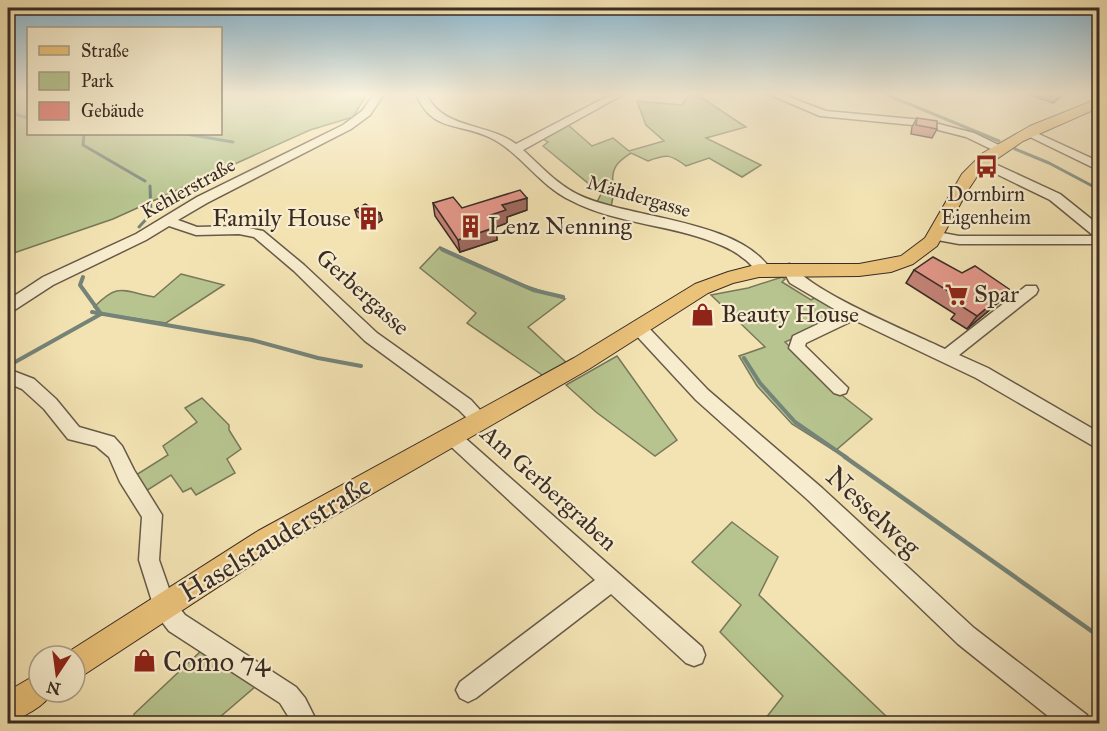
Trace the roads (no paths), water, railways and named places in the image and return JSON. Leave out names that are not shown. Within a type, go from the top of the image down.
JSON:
[{"type":"main road","points":[[937,236],[963,183],[982,162],[1001,148],[1040,128]]},
{"type":"main road","name":"Haselstauderstraße","points":[[87,656],[273,536],[640,329],[707,285],[731,276],[764,270],[848,270],[893,265],[923,251],[937,236]]},
{"type":"main road","points":[[8,708],[27,696]]},
{"type":"street","name":"Kehlerstraße","points":[[8,307],[48,280],[117,249],[168,222],[202,200],[344,128]]},
{"type":"street","name":"Mähdergasse","points":[[470,128],[490,134],[575,198],[644,220],[719,238],[741,248],[764,270]]},
{"type":"street","points":[[514,150],[555,128]]},
{"type":"street","points":[[943,128],[970,135],[1001,148]]},
{"type":"street","points":[[1030,133],[1100,167]]},
{"type":"street","points":[[982,162],[1055,197],[1100,233]]},
{"type":"street","name":"Gerbergasse","points":[[168,222],[196,231],[239,230],[258,234],[299,268],[371,337],[465,405],[480,420]]},
{"type":"street","points":[[937,236],[959,240],[1100,240]]},
{"type":"street","points":[[789,269],[795,279],[854,313],[992,379],[1100,442]]},
{"type":"street","points":[[947,356],[1031,290]]},
{"type":"street","points":[[840,388],[797,348],[799,340],[854,313]]},
{"type":"street","name":"Nesselweg","points":[[640,329],[702,395],[815,494],[966,636],[1078,723]]},
{"type":"street","points":[[8,376],[28,384],[50,404],[70,431],[83,437],[108,443],[116,452],[127,476],[149,509],[152,522],[149,560],[164,606],[177,623],[288,695],[306,723]]},
{"type":"street","name":"Am Gerbergraben","points":[[452,436],[694,655]]},
{"type":"street","name":"Am Gerbergraben","points":[[468,690],[610,581]]},
{"type":"waterway","points":[[968,128],[999,141]]},
{"type":"waterway","points":[[84,135],[83,145],[145,181]]},
{"type":"waterway","points":[[192,135],[233,142]]},
{"type":"waterway","points":[[1015,149],[1049,163],[1100,190]]},
{"type":"waterway","points":[[139,227],[151,214],[150,186]]},
{"type":"waterway","points":[[441,249],[446,251]]},
{"type":"waterway","points":[[443,250],[533,290],[563,297]]},
{"type":"waterway","points":[[83,277],[80,285],[101,314]]},
{"type":"waterway","points":[[92,312],[101,314]]},
{"type":"waterway","points":[[8,366],[101,314]]},
{"type":"waterway","points":[[101,314],[252,340],[318,358],[361,366]]},
{"type":"waterway","points":[[744,358],[760,383],[795,422],[847,458]]},
{"type":"waterway","points":[[845,457],[1100,637]]},
{"type":"place","name":"Dornbirn Eigenheim","points":[[986,167]]},
{"type":"place","name":"Family House","points":[[369,218]]},
{"type":"place","name":"Lenz Nenning","points":[[470,226]]},
{"type":"place","name":"Spar","points":[[956,294]]},
{"type":"place","name":"Beauty House","points":[[703,314]]},
{"type":"place","name":"Como 74","points":[[145,661]]}]
